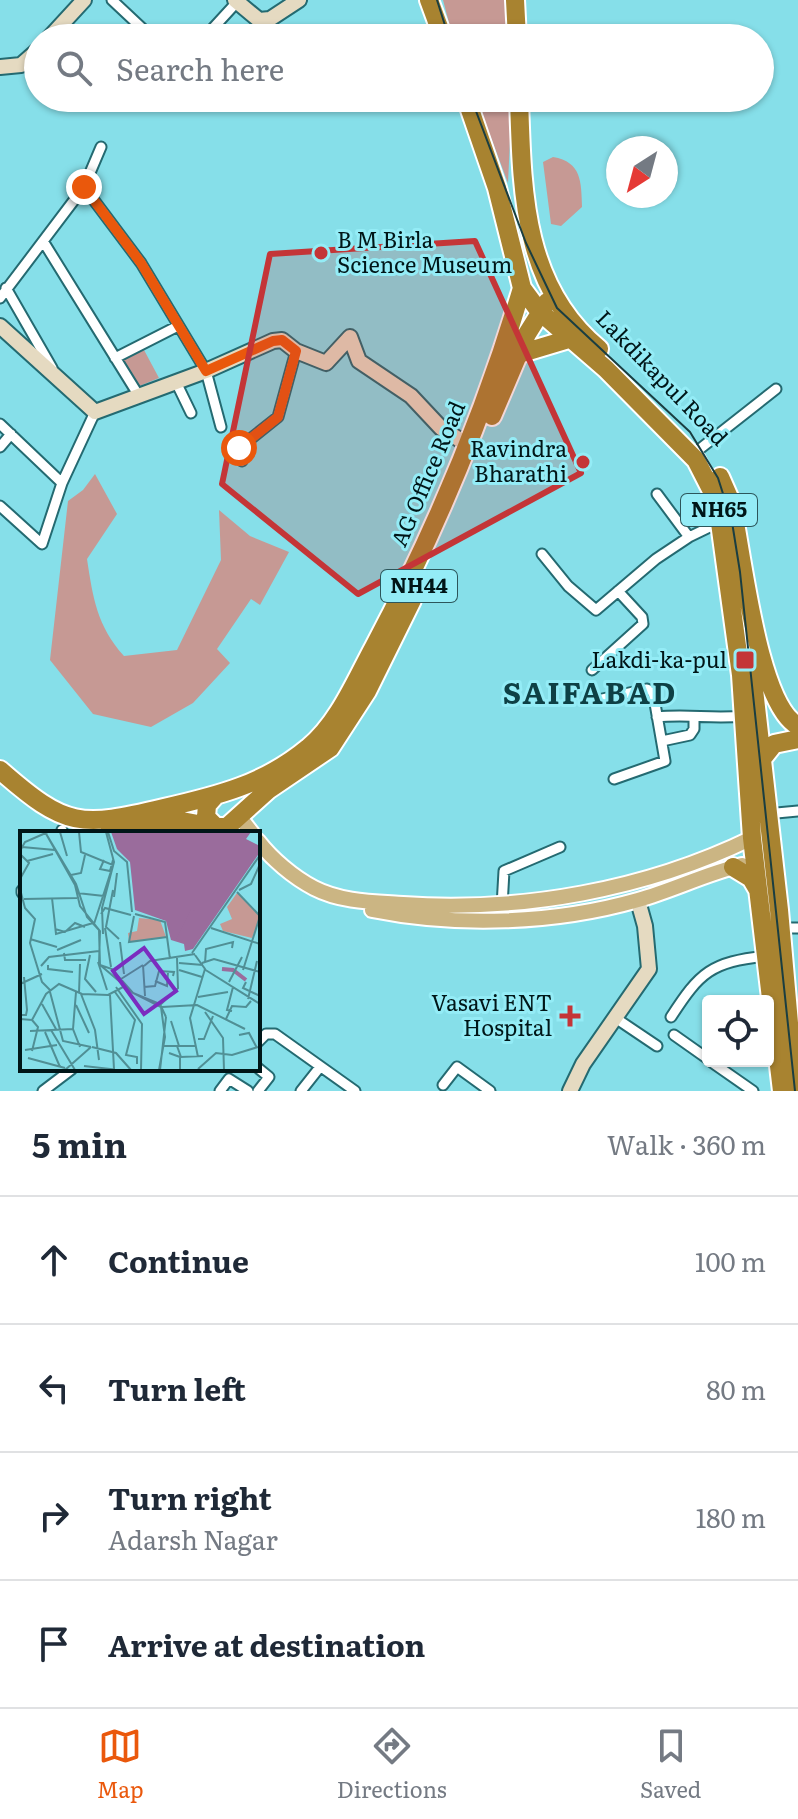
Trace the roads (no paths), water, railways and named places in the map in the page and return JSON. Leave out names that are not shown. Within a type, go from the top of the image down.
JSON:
[{"type":"highway","points":[[429,0],[438,24]]},
{"type":"highway","points":[[515,0],[516,24]]},
{"type":"highway","points":[[471,112],[493,173],[520,282],[541,271]]},
{"type":"highway","name":"Lakdikapul Road","points":[[519,112],[520,171],[531,243],[541,271],[587,339],[701,448],[723,481],[731,502],[745,648],[744,716],[748,780],[760,815],[781,928],[795,1091]]},
{"type":"highway","name":"NH65","points":[[520,282],[539,311]]},
{"type":"highway","name":"AG Office Road","points":[[219,796],[290,762],[311,746],[328,726],[404,591],[468,445],[520,282]]},
{"type":"highway","name":"NH44","points":[[539,311],[554,294]]},
{"type":"highway","name":"AG Office Road","points":[[228,826],[275,785],[320,757],[347,725],[435,553],[539,311]]},
{"type":"highway","name":"Lakdikapul Road","points":[[539,311],[606,369],[696,460],[713,489],[722,521],[763,758],[760,815],[752,838],[758,890],[781,928]]},
{"type":"highway","points":[[519,354],[569,339]]},
{"type":"highway","name":"Lakdikapul Road","points":[[745,648],[782,714],[798,726]]},
{"type":"highway","points":[[769,686],[798,710]]},
{"type":"highway","points":[[748,780],[774,744],[798,739]]},
{"type":"highway","name":"NH44","points":[[0,770],[43,805],[74,820],[108,820],[183,812],[228,826]]},
{"type":"highway","points":[[0,786],[67,831]]},
{"type":"highway","points":[[219,796],[233,800],[228,826],[206,817],[207,805],[219,796]]},
{"type":"highway","name":"NH44","points":[[116,831],[183,812],[219,796]]},
{"type":"highway","points":[[731,858],[758,890]]},
{"type":"highway","name":"Lakdikapul Road","points":[[781,928],[766,956],[782,1091]]},
{"type":"main road","points":[[260,858],[315,896],[408,917],[504,920],[558,915],[638,901],[731,858],[752,838]]},
{"type":"main road","points":[[260,843],[288,871],[315,889],[356,901],[447,907],[502,906],[556,899],[731,858],[755,862]]},
{"type":"street","points":[[62,24],[84,0]]},
{"type":"street","points":[[112,0],[138,24]]},
{"type":"street","points":[[262,24],[299,0]]},
{"type":"street","points":[[216,24],[236,1],[250,16],[267,19]]},
{"type":"street","points":[[0,67],[24,62]]},
{"type":"street","points":[[0,298],[84,187],[101,147]]},
{"type":"street","points":[[84,187],[141,263],[176,327],[206,371],[221,427]]},
{"type":"street","points":[[43,241],[139,396]]},
{"type":"street","points":[[6,288],[58,378]]},
{"type":"street","points":[[0,326],[95,412]]},
{"type":"street","points":[[115,358],[176,327]]},
{"type":"street","points":[[0,506],[42,544],[62,483],[95,412],[206,371],[273,341],[282,340],[296,351],[326,363],[347,338],[353,337],[359,361],[411,396],[441,428],[468,445]]},
{"type":"street","points":[[242,461],[239,448],[278,417],[296,351]]},
{"type":"street","points":[[176,382],[191,413]]},
{"type":"street","points":[[701,448],[776,389]]},
{"type":"street","points":[[0,424],[62,483]]},
{"type":"street","points":[[0,447],[11,434]]},
{"type":"street","points":[[657,494],[689,537]]},
{"type":"street","points":[[542,554],[591,609],[599,609],[689,537],[722,521]]},
{"type":"street","points":[[592,670],[643,624],[642,617],[618,591]]},
{"type":"street","points":[[598,700],[651,689],[662,741],[664,762],[614,779]]},
{"type":"street","points":[[657,717],[687,714],[694,718],[744,716]]},
{"type":"street","points":[[662,741],[690,735],[694,729],[694,718]]},
{"type":"street","points":[[760,815],[798,811]]},
{"type":"street","points":[[502,906],[504,871],[560,847]]},
{"type":"street","points":[[570,1091],[583,1064],[649,969],[645,926],[638,901]]},
{"type":"street","points":[[671,1017],[695,980],[737,959],[766,956]]},
{"type":"street","points":[[614,1017],[657,1046]]},
{"type":"street","points":[[260,1040],[266,1034],[275,1034],[355,1091]]},
{"type":"street","points":[[674,1035],[702,1055]]},
{"type":"street","points":[[301,1091],[320,1067]]},
{"type":"street","points":[[443,1085],[457,1067],[490,1091]]},
{"type":"street","points":[[719,1067],[753,1091]]},
{"type":"street","points":[[260,1070],[269,1077],[263,1089]]},
{"type":"street","points":[[43,1091],[69,1071]]},
{"type":"street","points":[[220,1091],[229,1079],[248,1091]]},
{"type":"railway","points":[[437,0],[445,24]]},
{"type":"railway","points":[[476,112],[526,243],[557,308],[690,432],[718,478],[732,522],[740,572],[795,1091]]},
{"type":"place","name":"B M Birla Science Museum","points":[[321,253]]},
{"type":"place","name":"Ravindra Bharathi","points":[[583,462]]},
{"type":"place","name":"Lakdi-ka-pul","points":[[745,660]]},
{"type":"place","name":"Vasavi ENT Hospital","points":[[570,1016]]},
{"type":"district","name":"SAIFABAD","points":[[590,694]]}]
